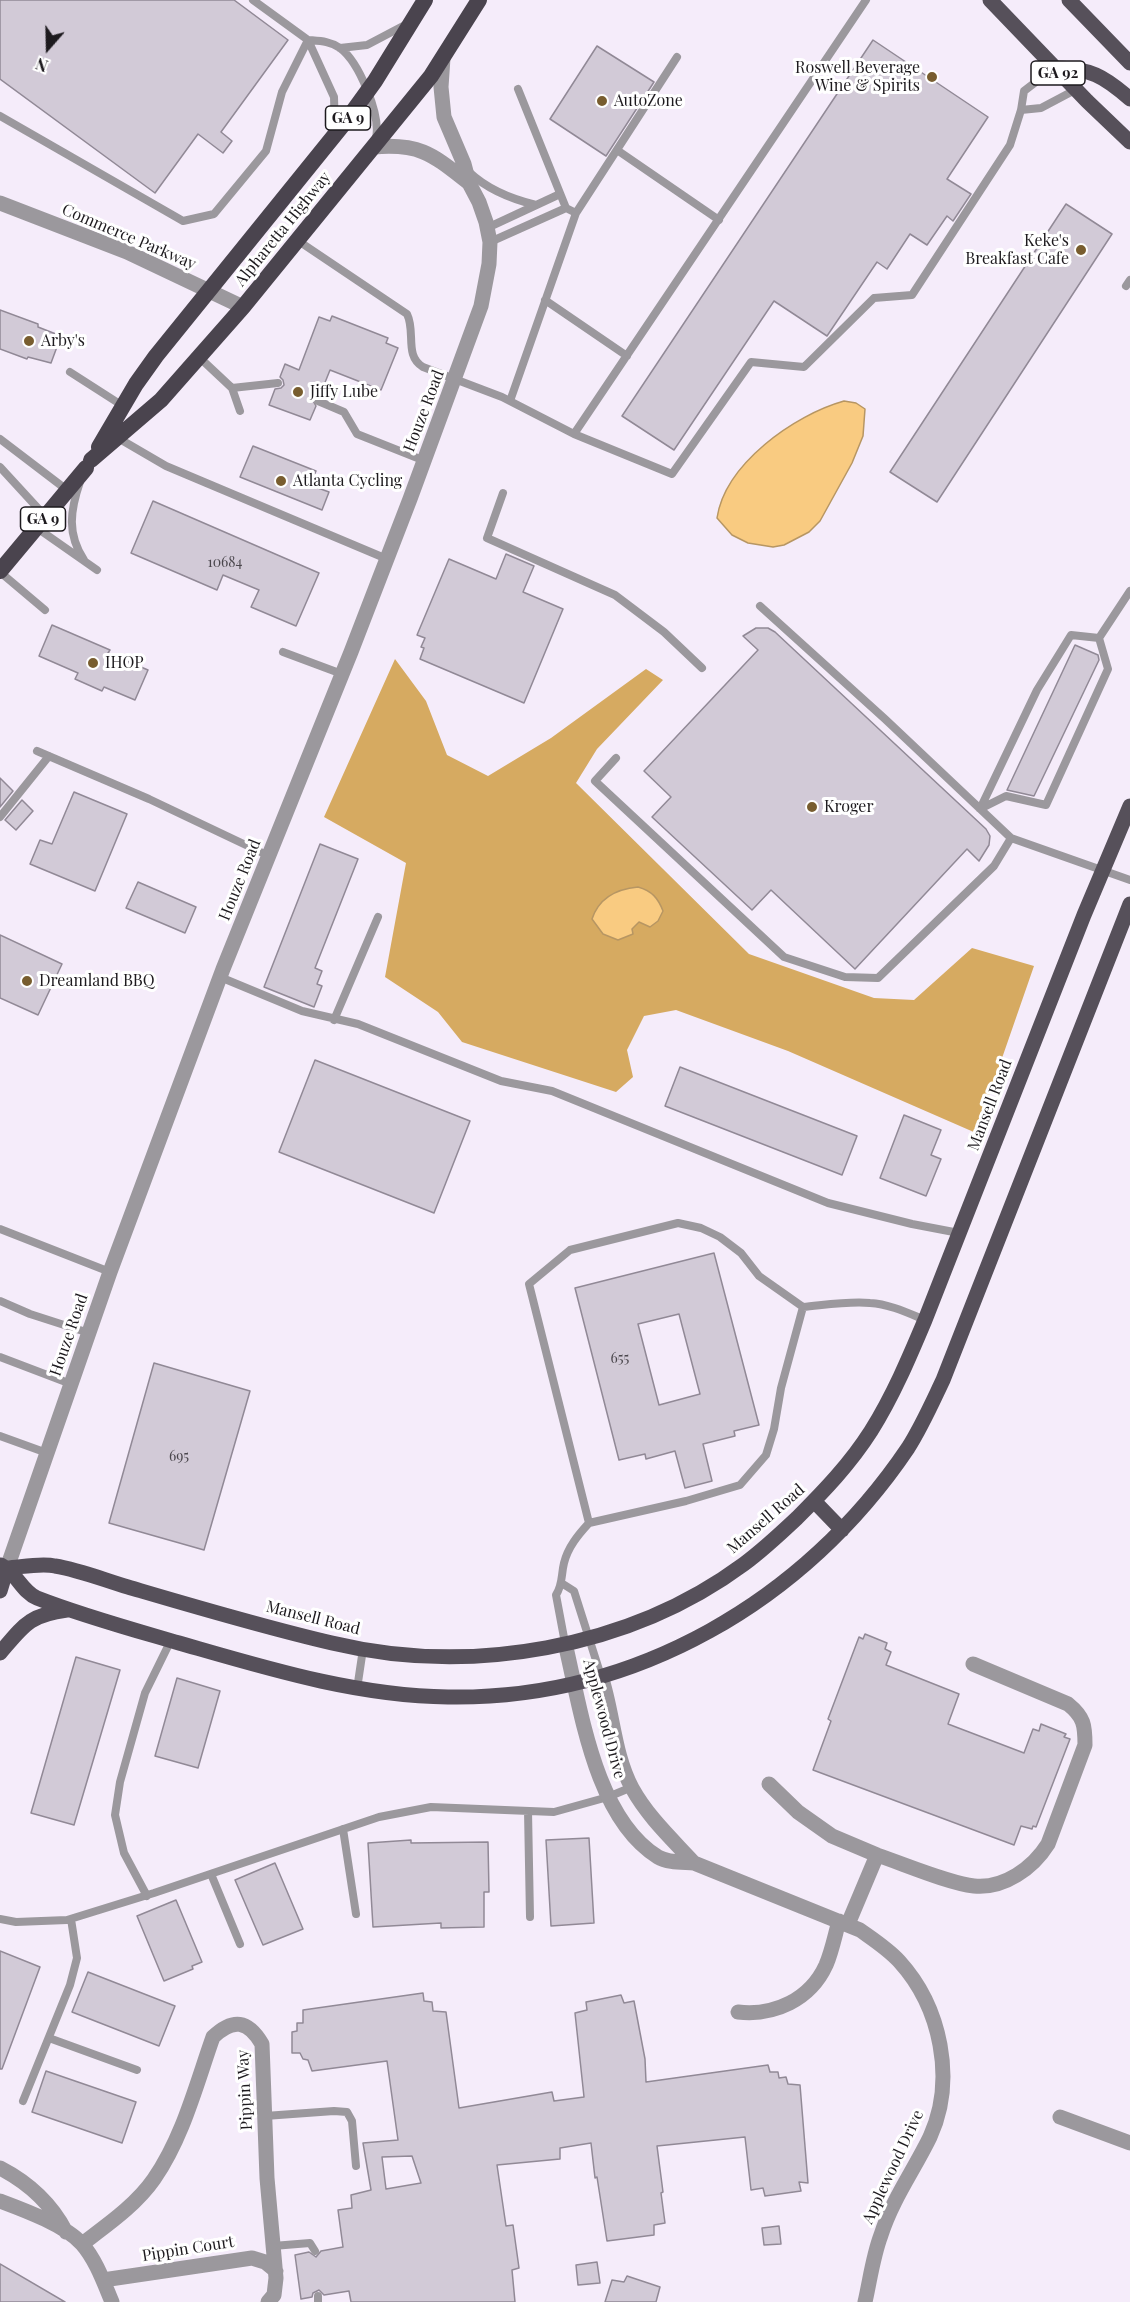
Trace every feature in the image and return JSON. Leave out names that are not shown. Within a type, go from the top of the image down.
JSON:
[{"type":"highway","name":"Alpharetta Highway","points":[[89,464],[156,356],[334,137],[367,92],[425,0]]},
{"type":"highway","name":"Alpharetta Highway","points":[[0,572],[89,464],[161,400],[243,307],[374,147],[443,58],[479,0]]},
{"type":"main road","name":"GA 92","points":[[990,0],[1075,90],[1130,142]]},
{"type":"main road","points":[[1069,0],[1130,63]]},
{"type":"main road","points":[[1054,68],[1077,68],[1100,75],[1130,99]]},
{"type":"main road","name":"Mansell Road","points":[[3,1567],[53,1565],[242,1620],[363,1649],[405,1655],[472,1657],[512,1654],[588,1637],[651,1617],[713,1584],[770,1544],[814,1501],[849,1462],[870,1432],[906,1365],[1102,871],[1130,806]]},
{"type":"main road","points":[[3,1567],[33,1597],[71,1610],[225,1656],[357,1689],[393,1694],[450,1697],[533,1692],[575,1683],[652,1659],[731,1619],[789,1579],[819,1554],[862,1509],[909,1445],[944,1380],[1130,903]]},
{"type":"main road","points":[[814,1501],[842,1530]]},
{"type":"main road","name":"Houze Road","points":[[0,1592],[3,1567]]},
{"type":"main road","points":[[0,1653],[34,1617],[71,1610]]},
{"type":"street","name":"Houze Road","points":[[3,1567],[220,977],[425,461],[485,290],[489,264],[488,235],[479,202],[444,117],[441,87],[443,58]]},
{"type":"street","name":"Houze Road","points":[[374,147],[396,145],[416,148],[467,175]]},
{"type":"street","name":"Commerce Parkway","points":[[0,203],[127,252],[243,307]]},
{"type":"street","name":"Applewood Drive","points":[[565,1643],[596,1769],[608,1797],[629,1832],[659,1858],[694,1863],[843,1922],[883,1946],[900,1962],[928,2005],[938,2031],[943,2061],[943,2089],[939,2110],[930,2136],[897,2195],[880,2235],[865,2302]]},
{"type":"street","points":[[769,1784],[798,1812],[832,1836],[877,1855],[975,1886],[1000,1883],[1018,1874],[1039,1859],[1048,1845],[1085,1745],[1085,1729],[1079,1713],[1068,1704],[973,1664]]},
{"type":"street","name":"Applewood Drive","points":[[601,1676],[623,1762],[632,1787],[656,1822],[694,1863]]},
{"type":"street","points":[[738,2012],[755,2014],[772,2011],[792,2003],[807,1992],[825,1966],[843,1922],[877,1855]]},
{"type":"street","name":"Pippin Way","points":[[82,2244],[118,2217],[153,2180],[179,2134],[213,2037],[225,2026],[240,2024],[254,2030],[262,2044],[267,2178],[276,2271],[274,2295],[268,2302]]},
{"type":"street","points":[[1060,2117],[1130,2143]]},
{"type":"street","points":[[0,2168],[35,2191],[55,2212],[66,2232]]},
{"type":"street","points":[[0,2201],[25,2210],[66,2232],[82,2244],[103,2280],[112,2302]]},
{"type":"street","name":"Pippin Court","points":[[103,2280],[252,2258],[265,2262],[276,2271]]},
{"type":"lane","points":[[253,0],[308,40],[333,97],[334,137]]},
{"type":"lane","points":[[574,434],[866,0]]},
{"type":"lane","points":[[340,48],[367,45],[412,22]]},
{"type":"lane","points":[[308,40],[326,41],[340,48],[350,59],[367,92],[377,123],[374,147]]},
{"type":"lane","points":[[0,116],[183,220],[214,214],[266,151],[282,92],[308,40]]},
{"type":"lane","points":[[510,401],[576,213],[677,57]]},
{"type":"lane","points":[[297,240],[407,314],[411,321],[412,356],[415,363],[510,401],[574,434],[672,474],[751,362],[804,367],[874,298],[912,295],[1010,145],[1022,110],[1024,90],[1054,68]]},
{"type":"lane","points":[[518,89],[566,208],[576,213]]},
{"type":"lane","points":[[1022,110],[1041,108],[1075,90]]},
{"type":"lane","points":[[617,150],[719,220]]},
{"type":"lane","points":[[467,175],[475,177],[512,200],[536,205]]},
{"type":"lane","points":[[488,235],[536,205],[560,194]]},
{"type":"lane","points":[[488,235],[566,208]]},
{"type":"lane","points":[[545,300],[627,356]]},
{"type":"lane","points":[[200,358],[232,388],[240,411]]},
{"type":"lane","points":[[70,372],[123,406]]},
{"type":"lane","points":[[232,388],[278,383]]},
{"type":"lane","points":[[318,401],[344,412],[357,434],[425,461]]},
{"type":"lane","points":[[118,438],[166,466],[387,559]]},
{"type":"lane","points":[[0,439],[67,490]]},
{"type":"lane","points":[[84,560],[75,546],[72,526],[77,491],[89,464]]},
{"type":"lane","points":[[0,467],[41,522],[98,570]]},
{"type":"lane","points":[[503,493],[487,537],[615,595],[664,632],[702,668]]},
{"type":"lane","points":[[0,572],[45,610]]},
{"type":"lane","points":[[980,809],[1006,796],[1046,806],[1108,669],[1099,638],[1130,591]]},
{"type":"lane","points":[[760,606],[1011,838],[1130,880]]},
{"type":"lane","points":[[980,809],[1037,690],[1071,635],[1099,638]]},
{"type":"lane","points":[[283,652],[342,674]]},
{"type":"lane","points":[[37,751],[269,856]]},
{"type":"lane","points":[[0,817],[49,756]]},
{"type":"lane","points":[[616,758],[595,781],[784,957],[845,977],[879,978],[994,866],[1011,838]]},
{"type":"lane","points":[[334,1020],[378,917]]},
{"type":"lane","points":[[220,977],[302,1011],[358,1024],[501,1081],[552,1091],[828,1203],[959,1233]]},
{"type":"lane","points":[[589,1523],[530,1284],[570,1250],[678,1223],[701,1228],[720,1236],[741,1253],[759,1276],[803,1307],[852,1302],[872,1303],[925,1320]]},
{"type":"lane","points":[[0,1229],[111,1272]]},
{"type":"lane","points":[[0,1301],[30,1314],[89,1333]]},
{"type":"lane","points":[[565,1643],[556,1595],[562,1584],[567,1554],[571,1545],[589,1523],[686,1501],[740,1485],[766,1455],[803,1307]]},
{"type":"lane","points":[[0,1357],[71,1384]]},
{"type":"lane","points":[[0,1436],[46,1452]]},
{"type":"lane","points":[[562,1584],[574,1591],[601,1676]]},
{"type":"lane","points":[[147,1896],[124,1853],[115,1815],[120,1782],[145,1693],[171,1640]]},
{"type":"lane","points":[[357,1689],[363,1649]]},
{"type":"lane","points":[[0,1919],[16,1922],[71,1919],[147,1896],[379,1817],[431,1807],[554,1812],[608,1797],[632,1787]]},
{"type":"lane","points":[[528,1811],[530,1917]]},
{"type":"lane","points":[[343,1829],[356,1914]]},
{"type":"lane","points":[[211,1874],[240,1944]]},
{"type":"lane","points":[[23,2101],[70,1985],[77,1958],[71,1919]]},
{"type":"lane","points":[[49,2038],[137,2070]]},
{"type":"lane","points":[[265,2115],[347,2112],[352,2121],[356,2166]]},
{"type":"lane","points":[[273,2247],[310,2243],[315,2251]]},
{"type":"shaded area","points":[[844,401],[856,403],[865,409],[863,436],[852,463],[820,521],[809,532],[784,545],[773,547],[748,543],[732,535],[717,518],[723,498],[733,479],[748,461],[784,430],[804,418]]},
{"type":"shaded area","points":[[395,659],[426,701],[447,755],[488,776],[551,738],[646,669],[663,680],[597,749],[576,783],[749,954],[874,998],[914,1000],[972,948],[1034,966],[976,1133],[788,1051],[676,1010],[644,1016],[627,1050],[633,1077],[616,1092],[462,1042],[438,1012],[385,977],[406,863],[324,817]]},
{"type":"shaded area","points":[[638,887],[651,893],[659,902],[663,911],[658,921],[650,927],[639,922],[632,929],[633,934],[618,940],[603,934],[592,919],[599,905],[616,892]]},
{"type":"building","points":[[0,0],[234,0],[288,40],[221,132],[232,141],[223,153],[198,134],[155,193],[0,79]]},
{"type":"building","points":[[873,40],[988,117],[947,179],[971,194],[953,221],[947,216],[927,245],[910,234],[887,269],[877,262],[827,336],[774,301],[674,450],[622,416]]},
{"type":"building","name":"AutoZone","points":[[597,46],[654,82],[606,156],[550,119]]},
{"type":"building","points":[[1066,204],[1112,234],[937,502],[890,472]]},
{"type":"building","name":"Arby's","points":[[0,310],[38,324],[38,327],[61,336],[51,363],[28,357],[27,359],[0,349]]},
{"type":"building","points":[[332,316],[388,338],[386,343],[398,348],[381,390],[330,370],[320,395],[312,399],[316,406],[310,420],[269,405],[275,389],[284,385],[280,377],[285,364],[299,370],[319,317],[330,321]]},
{"type":"building","name":"Atlanta Cycling","points":[[253,446],[316,471],[310,485],[329,492],[322,510],[240,477]]},
{"type":"building","points":[[153,501],[319,573],[296,626],[251,607],[259,590],[223,575],[217,590],[131,553]]},
{"type":"building","points":[[506,554],[534,566],[523,592],[563,609],[524,703],[420,659],[424,648],[421,647],[425,638],[417,635],[449,559],[496,579]]},
{"type":"building","name":"IHOP","points":[[52,625],[110,650],[108,653],[148,670],[135,700],[104,687],[102,691],[75,679],[78,673],[39,656]]},
{"type":"building","name":"Kroger","points":[[756,628],[768,628],[775,632],[986,829],[990,836],[989,845],[979,861],[967,849],[855,969],[771,890],[752,910],[652,817],[671,797],[644,771],[758,650],[743,636]]},
{"type":"building","points":[[1075,645],[1098,655],[1099,660],[1034,796],[1007,790]]},
{"type":"building","points":[[0,778],[13,791],[0,807]]},
{"type":"building","points":[[74,792],[127,814],[95,891],[30,864],[40,840],[52,844]]},
{"type":"building","points":[[22,800],[33,811],[16,830],[5,820]]},
{"type":"building","points":[[320,844],[358,859],[315,968],[322,971],[317,984],[322,986],[314,1007],[264,987]]},
{"type":"building","points":[[138,882],[196,907],[185,933],[126,908]]},
{"type":"building","name":"Dreamland BBQ","points":[[0,935],[62,964],[38,1015],[0,998]]},
{"type":"building","points":[[315,1060],[470,1121],[434,1213],[279,1152]]},
{"type":"building","points":[[680,1067],[857,1136],[842,1175],[665,1106]]},
{"type":"building","points":[[904,1115],[941,1130],[931,1155],[941,1159],[926,1196],[880,1178]]},
{"type":"building","points":[[714,1253],[759,1425],[734,1431],[735,1436],[703,1444],[712,1481],[685,1488],[675,1451],[646,1459],[645,1454],[619,1460],[575,1288]],"holes":[[[679,1314],[700,1394],[659,1405],[638,1324]]]},
{"type":"building","points":[[154,1363],[250,1391],[204,1550],[109,1523]]},
{"type":"building","points":[[865,1634],[887,1643],[885,1649],[891,1652],[886,1665],[959,1694],[948,1724],[1024,1753],[1033,1729],[1039,1731],[1041,1724],[1066,1734],[1064,1737],[1070,1739],[1036,1827],[1033,1826],[1032,1829],[1021,1826],[1014,1845],[813,1770],[831,1721],[828,1719],[859,1637],[863,1639]]},
{"type":"building","points":[[76,1657],[120,1670],[74,1825],[31,1813]]},
{"type":"building","points":[[177,1678],[220,1691],[198,1768],[155,1756]]},
{"type":"building","points":[[589,1838],[594,1923],[551,1926],[546,1840]]},
{"type":"building","points":[[411,1840],[411,1843],[488,1842],[489,1892],[484,1892],[484,1927],[441,1928],[441,1923],[373,1927],[368,1843]]},
{"type":"building","points":[[275,1863],[303,1929],[263,1945],[235,1880]]},
{"type":"building","points":[[176,1900],[202,1962],[192,1966],[193,1969],[164,1981],[137,1916]]},
{"type":"building","points":[[0,1951],[40,1967],[2,2069],[0,2069]]},
{"type":"building","points":[[88,1972],[175,2006],[159,2046],[72,2012]]},
{"type":"building","points":[[423,1993],[424,2001],[432,2002],[433,2011],[446,2012],[459,2108],[552,2092],[554,2101],[584,2097],[575,2013],[587,2010],[586,2002],[621,1995],[624,2003],[634,2001],[645,2059],[646,2082],[768,2065],[770,2072],[778,2072],[779,2078],[786,2077],[788,2084],[800,2085],[808,2183],[799,2182],[801,2191],[765,2196],[763,2188],[751,2190],[745,2137],[657,2146],[665,2223],[654,2225],[654,2235],[607,2241],[591,2143],[560,2148],[560,2159],[497,2165],[506,2226],[513,2225],[519,2268],[512,2270],[515,2302],[351,2302],[349,2291],[324,2295],[319,2290],[313,2293],[312,2297],[301,2299],[295,2255],[309,2252],[316,2257],[321,2251],[343,2247],[338,2210],[352,2208],[351,2195],[371,2190],[363,2143],[398,2140],[387,2061],[312,2071],[308,2060],[303,2059],[300,2053],[292,2053],[292,2032],[297,2031],[297,2023],[303,2023],[303,2010]],"holes":[[[412,2156],[421,2183],[386,2189],[382,2157]]]},
{"type":"building","points":[[46,2071],[136,2102],[122,2143],[32,2112]]},
{"type":"building","points":[[779,2226],[781,2244],[764,2245],[762,2228]]},
{"type":"building","points":[[597,2262],[600,2283],[578,2285],[576,2265]]},
{"type":"building","points":[[0,2264],[65,2302],[0,2302]]},
{"type":"building","points":[[627,2276],[660,2287],[656,2302],[605,2302],[612,2280],[624,2282]]},
{"type":"place","name":"Roswell Beverage Wine & Spirits","points":[[932,77]]},
{"type":"place","name":"AutoZone","points":[[602,101]]},
{"type":"place","name":"Keke's Breakfast Cafe","points":[[1081,250]]},
{"type":"place","name":"Arby's","points":[[29,341]]},
{"type":"place","name":"Jiffy Lube","points":[[298,392]]},
{"type":"place","name":"Atlanta Cycling","points":[[281,481]]},
{"type":"place","name":"IHOP","points":[[93,663]]},
{"type":"place","name":"Kroger","points":[[812,807]]},
{"type":"place","name":"Dreamland BBQ","points":[[27,981]]}]
